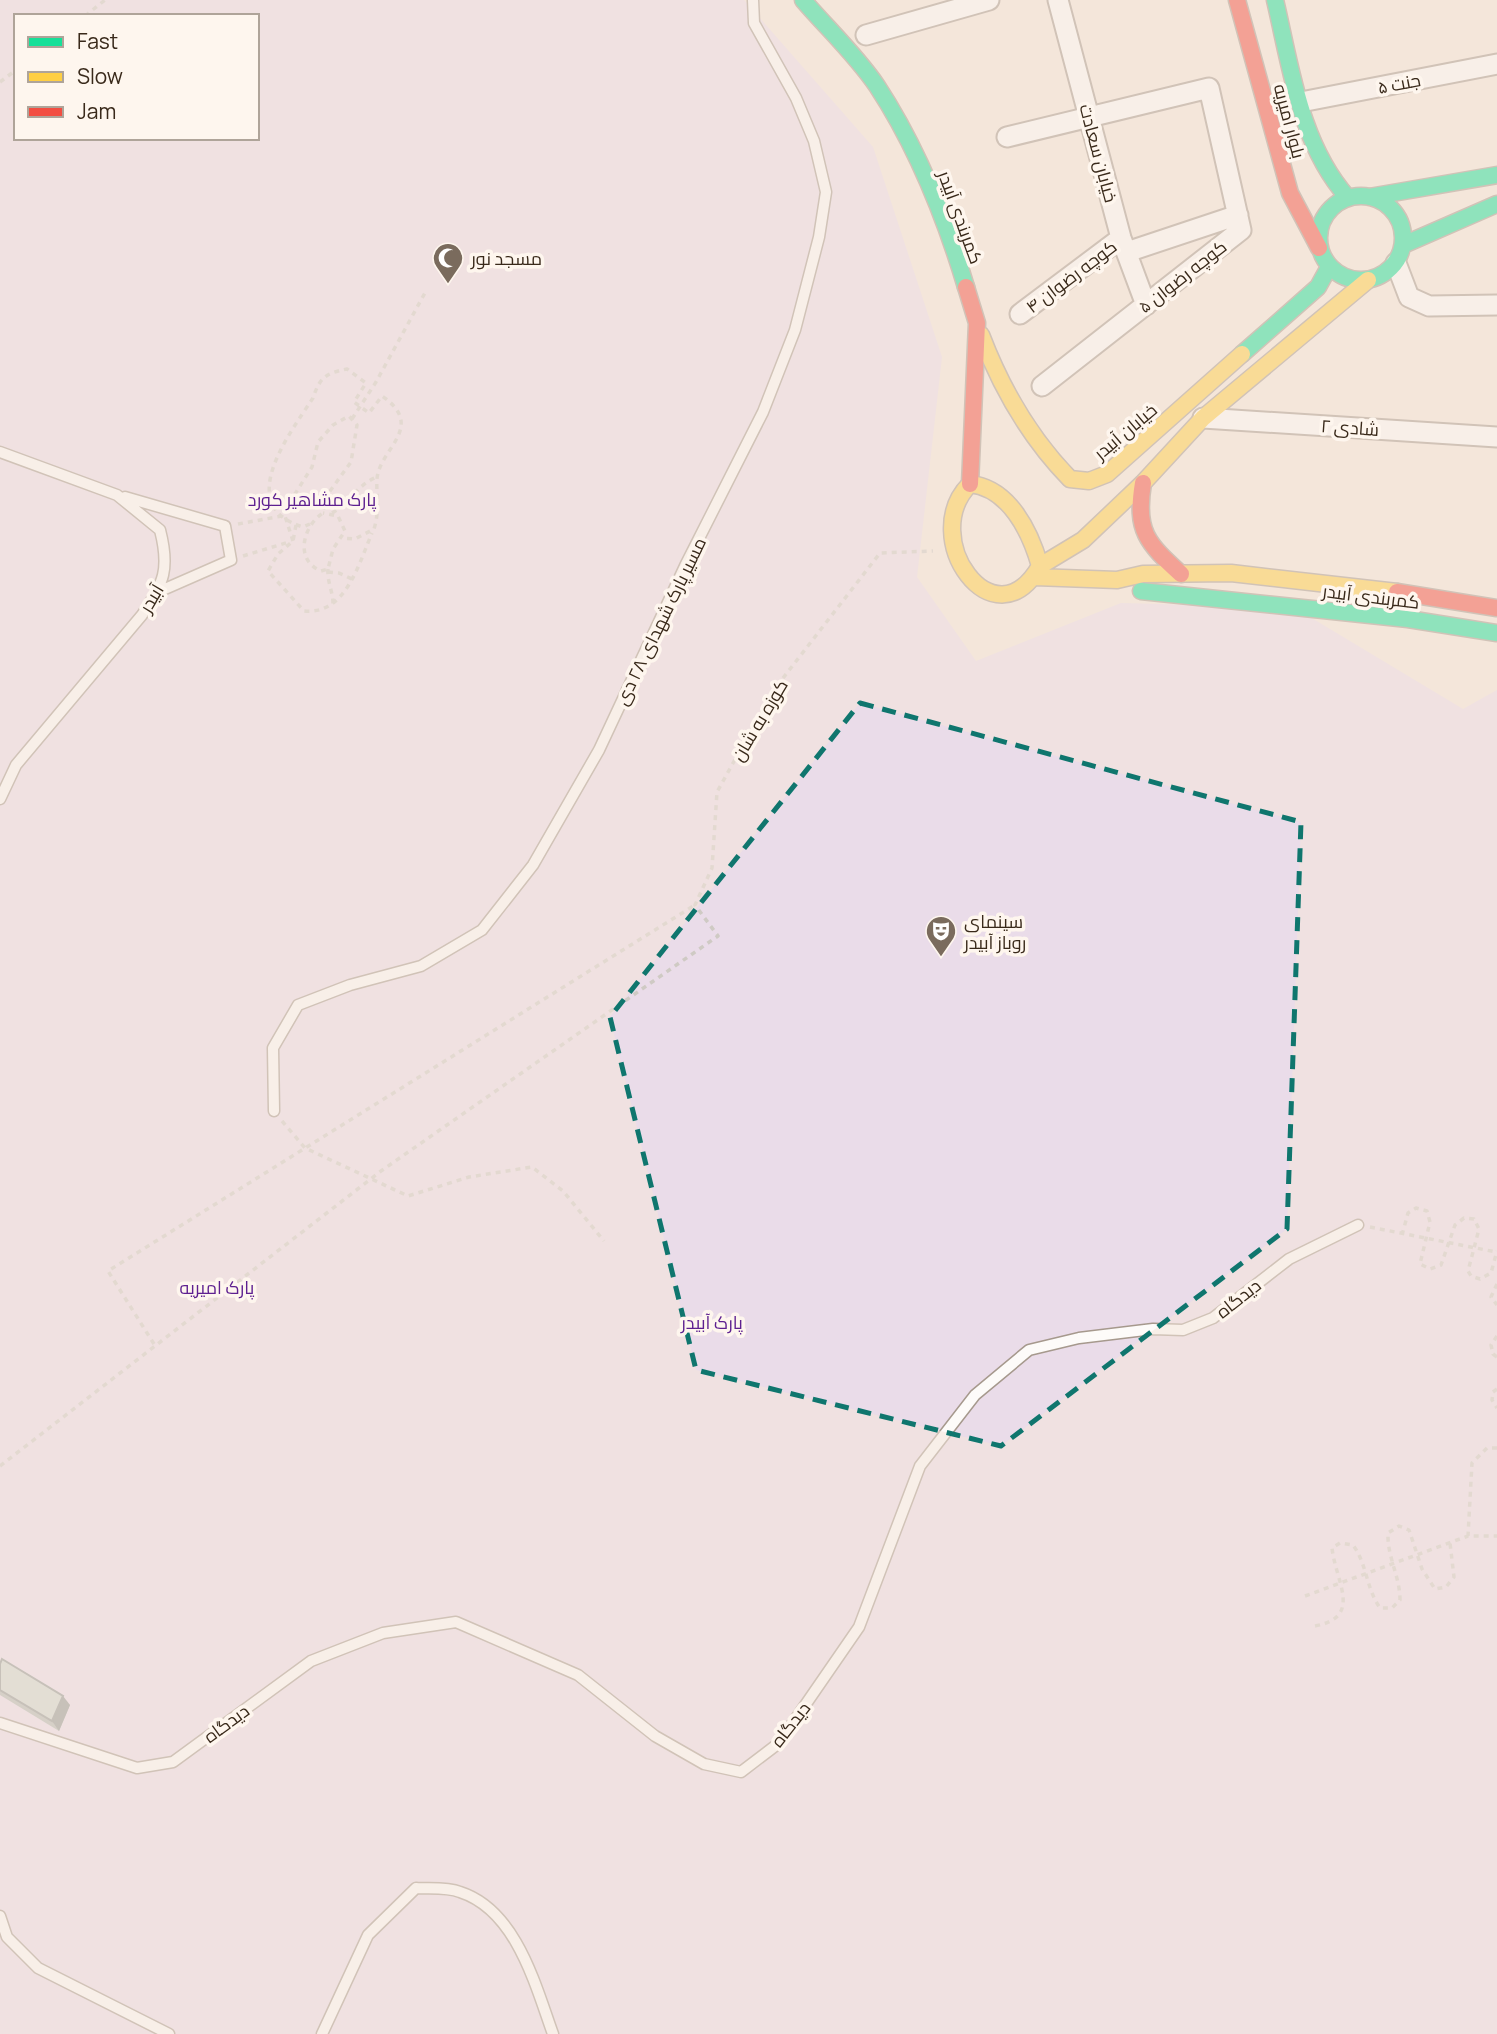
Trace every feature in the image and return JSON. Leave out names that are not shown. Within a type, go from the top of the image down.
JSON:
[{"type":"main road","name":"کمربندی آبیدر","points":[[803,0],[876,85],[921,165],[952,240],[977,323],[970,484]]},
{"type":"main road","name":"بلوار امیریه","points":[[1237,0],[1290,193],[1320,248]]},
{"type":"main road","name":"بلوار امیریه","points":[[1275,0],[1317,156],[1338,189],[1348,198]]},
{"type":"main road","points":[[1368,281],[1354,281],[1329,267],[1320,248],[1319,235],[1328,212],[1348,198],[1369,197],[1497,175]]},
{"type":"main road","points":[[1369,197],[1382,201],[1400,220],[1400,254]]},
{"type":"main road","points":[[1038,571],[1036,546],[1005,503],[987,486],[970,484],[959,492],[954,505],[956,550],[973,583],[986,591],[1014,593],[1025,589],[1038,571],[1083,540],[1143,483],[1203,418],[1368,281],[1379,277],[1400,254],[1497,204]]},
{"type":"main road","name":"خیابان آبیدر","points":[[977,323],[1001,389],[1021,423],[1070,479],[1089,481],[1107,474],[1308,296],[1318,287],[1329,267]]},
{"type":"main road","points":[[1143,483],[1138,511],[1144,535],[1152,549],[1181,574]]},
{"type":"main road","name":"کمربندی آبیدر","points":[[1038,571],[1116,580],[1143,574],[1231,573],[1338,583],[1497,608]]},
{"type":"main road","name":"کمربندی آبیدر","points":[[1116,580],[1133,590],[1289,605],[1497,633]]},
{"type":"street","points":[[866,35],[989,0]]},
{"type":"street","name":"خیابان سعادت","points":[[1058,0],[1124,245],[1146,304]]},
{"type":"street","name":"جنت ۵","points":[[1301,102],[1497,64]]},
{"type":"street","points":[[1007,137],[1088,115],[1209,88],[1238,215]]},
{"type":"street","name":"کوچه رضوان ۴","points":[[1020,314],[1124,245],[1238,215]]},
{"type":"street","name":"کوچه رضوان ۵","points":[[1042,386],[1241,230],[1238,215]]},
{"type":"street","points":[[1400,254],[1409,297],[1429,306],[1497,305]]},
{"type":"street","name":"شادی ۲","points":[[1203,418],[1497,437]]},
{"type":"lane","name":"مسیر پارک شهدای ۲۸ دی","points":[[274,1111],[273,1048],[298,1005],[350,985],[421,966],[472,936],[482,930],[533,865],[599,750],[685,566],[763,411],[795,330],[819,237],[826,192],[814,141],[796,98],[754,23],[752,0]]},
{"type":"lane","name":"آبیدر","points":[[0,452],[117,495],[160,530],[166,569],[158,592],[16,765],[0,799]]},
{"type":"lane","points":[[117,495],[225,526],[231,560],[158,592]]},
{"type":"lane","name":"دیدگاه","points":[[0,1724],[137,1768],[173,1762],[311,1661],[383,1633],[456,1622],[578,1675],[654,1735],[704,1764],[741,1772],[779,1744],[859,1627],[920,1466],[975,1395],[1029,1350],[1079,1338],[1153,1329],[1183,1330],[1213,1318],[1289,1259],[1357,1225]]},
{"type":"lane","points":[[322,2034],[368,1935],[416,1888],[460,1892],[496,1914],[528,1966],[553,2034]]},
{"type":"lane","points":[[0,1916],[7,1937],[38,1968],[169,2034]]},
{"type":"path","points":[[88,14],[106,0]]},
{"type":"path","points":[[352,419],[426,291]]},
{"type":"path","points":[[293,541],[285,516],[288,505],[312,467],[318,442],[345,416],[357,425],[351,461],[329,489],[323,513],[310,524],[303,527],[296,525],[285,516],[271,504],[269,475],[313,398],[316,385],[329,375],[348,369],[366,383],[354,402],[369,413],[382,396],[394,405],[399,414],[398,442],[377,477],[362,485],[349,501],[332,513],[323,513]]},
{"type":"path","points":[[296,525],[293,541],[278,554],[268,571],[304,611],[333,604],[368,551],[380,509],[377,477]]},
{"type":"path","points":[[332,513],[343,523],[342,538],[333,550],[328,571],[333,604]]},
{"type":"path","points":[[225,526],[285,516]]},
{"type":"path","points":[[310,524],[304,543],[306,556],[314,568],[339,573],[352,579]]},
{"type":"path","points":[[342,538],[355,539],[374,529]]},
{"type":"path","points":[[231,560],[293,541]]},
{"type":"path","name":"کوزه به شان","points":[[695,905],[712,868],[717,792],[773,691],[880,553],[956,550]]},
{"type":"path","points":[[0,1466],[370,1180],[718,936],[695,905],[108,1271],[154,1345]]},
{"type":"path","points":[[274,1111],[304,1148],[408,1196],[469,1177],[532,1167],[563,1191],[604,1241]]},
{"type":"path","points":[[1357,1225],[1426,1239],[1449,1243],[1474,1248],[1497,1252],[1491,1273],[1480,1279],[1471,1276],[1468,1271],[1474,1248],[1479,1228],[1474,1219],[1464,1218],[1455,1225],[1449,1243],[1441,1265],[1430,1269],[1420,1264],[1426,1239],[1430,1222],[1427,1211],[1416,1209],[1408,1213],[1402,1234]]},
{"type":"path","points":[[1497,1284],[1491,1290],[1491,1297],[1497,1305]]},
{"type":"path","points":[[1497,1336],[1491,1345],[1493,1354],[1497,1357]]},
{"type":"path","points":[[1497,1389],[1493,1392],[1492,1400],[1497,1408]]},
{"type":"path","points":[[1468,1536],[1472,1463],[1486,1448],[1497,1448]]},
{"type":"path","points":[[1315,1626],[1332,1623],[1342,1614],[1345,1604],[1338,1584],[1332,1548],[1340,1543],[1353,1545],[1367,1573],[1372,1597],[1380,1608],[1392,1608],[1401,1600],[1387,1546],[1388,1533],[1399,1526],[1409,1530],[1428,1581],[1435,1589],[1446,1587],[1454,1577],[1450,1543]]},
{"type":"path","points":[[1306,1596],[1468,1536],[1497,1536]]},
{"type":"highlighted area","points":[[860,703],[1301,822],[1287,1229],[1001,1446],[696,1370],[610,1017]]},
{"type":"green space","name":"پارک آبیدر","points":[[0,0],[744,0],[873,147],[942,357],[917,577],[976,661],[1121,603],[1295,608],[1463,709],[1497,690],[1497,2034],[0,2034]]},
{"type":"building","points":[[2,1659],[63,1696],[52,1721],[0,1690]]},
{"type":"traffic: fast","points":[[803,0],[860,63],[905,133],[929,183],[966,287]]},
{"type":"traffic: fast","points":[[1275,0],[1292,78],[1308,130],[1332,177],[1348,198]]},
{"type":"traffic: fast","points":[[1369,197],[1497,175]]},
{"type":"traffic: fast","points":[[1361,196],[1377,199],[1391,208],[1400,222],[1403,238],[1400,254],[1391,268],[1377,277],[1361,280],[1345,277],[1331,268],[1322,254],[1319,238],[1322,222],[1331,208],[1345,199],[1361,196]]},
{"type":"traffic: fast","points":[[1403,245],[1497,204]]},
{"type":"traffic: fast","points":[[1242,354],[1318,287],[1329,267]]},
{"type":"traffic: fast","points":[[1141,591],[1408,619],[1497,633]]},
{"type":"traffic: slow","points":[[1040,566],[1083,540],[1143,483],[1203,418],[1368,280]]},
{"type":"traffic: slow","points":[[981,335],[1008,394],[1042,447],[1070,479],[1089,481],[1107,474],[1242,354]]},
{"type":"traffic: slow","points":[[970,484],[984,487],[1007,502],[1024,526],[1040,566],[1022,588],[1002,594],[984,589],[968,575],[957,554],[952,530],[956,506],[970,484]]},
{"type":"traffic: slow","points":[[1035,577],[1117,580],[1143,574],[1231,573],[1397,592]]},
{"type":"traffic: jam","points":[[1237,0],[1290,193],[1319,248]]},
{"type":"traffic: jam","points":[[966,287],[977,323],[970,484]]},
{"type":"traffic: jam","points":[[1143,483],[1141,513],[1146,535],[1181,574]]},
{"type":"traffic: jam","points":[[1397,592],[1497,608]]},
{"type":"place","name":"مسجد نور","points":[[448,285]]},
{"type":"place","name":"سینمای روباز آبیدر","points":[[941,958]]},
{"type":"park label","name":"پارک مشاهیر کورد","points":[[312,499]]},
{"type":"park label","name":"پارک امیریه","points":[[217,1287]]}]
